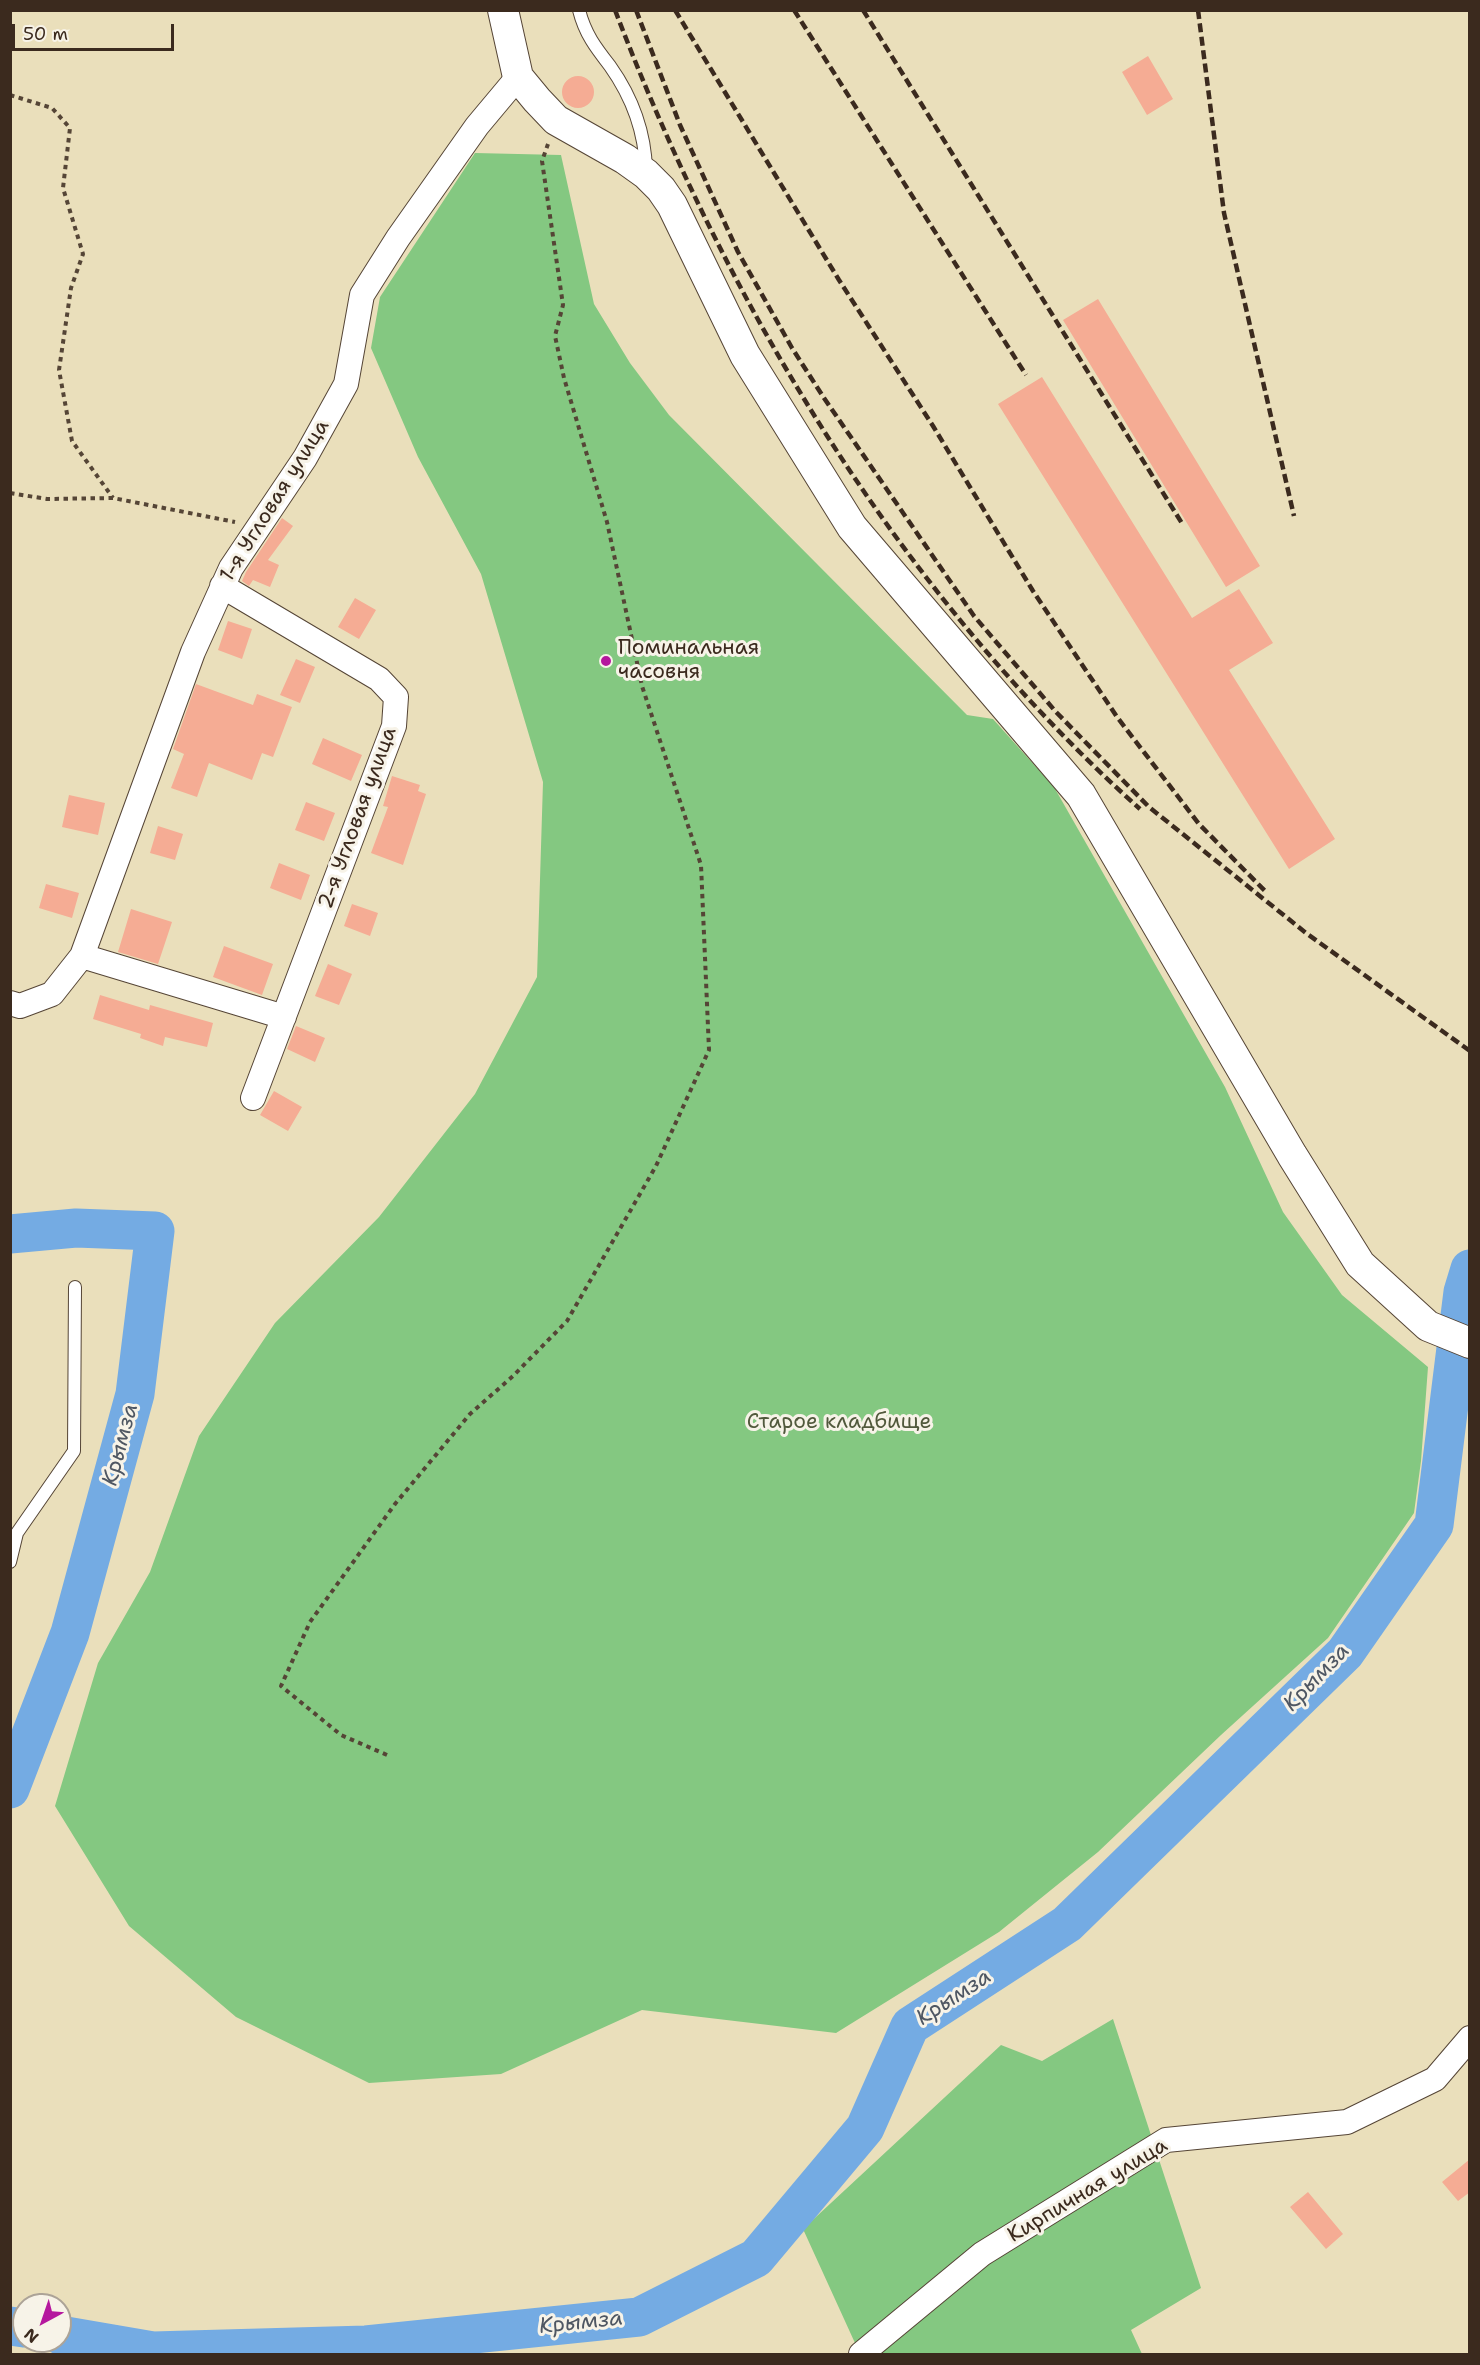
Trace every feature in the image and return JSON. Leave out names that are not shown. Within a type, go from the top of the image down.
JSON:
[{"type":"street","points":[[503,10],[518,77],[556,120],[625,159],[646,174],[661,189],[672,205],[745,355],[852,527],[1081,795],[1292,1155],[1360,1264],[1428,1326],[1470,1343]]},
{"type":"street","name":"1-я Угловая улица","points":[[10,1003],[20,1006],[52,994],[82,956],[193,652],[222,586],[258,526],[305,458],[346,384],[363,295],[398,238],[477,126],[518,77]]},
{"type":"street","name":"2-я Угловая улица","points":[[222,586],[379,679],[396,697],[394,726],[253,1098]]},
{"type":"street","points":[[82,956],[284,1017]]},
{"type":"street","name":"Кирпичная улица","points":[[861,2355],[982,2254],[1166,2140],[1347,2122],[1436,2079],[1470,2038]]},
{"type":"lane","points":[[579,10],[583,26],[593,46],[630,98],[645,148],[646,174]]},
{"type":"lane","points":[[10,1562],[17,1533],[74,1451],[75,1287]]},
{"type":"path","points":[[10,95],[51,108],[70,128],[63,188],[82,254],[70,288],[59,370],[72,441],[113,498]]},
{"type":"path","points":[[387,1755],[341,1735],[281,1686],[310,1622],[395,1504],[470,1414],[513,1376],[567,1322],[656,1166],[709,1050],[701,865],[642,686],[607,522],[564,378],[555,336],[563,305],[542,161],[556,120]]},
{"type":"path","points":[[10,493],[48,500],[113,498],[258,526]]},
{"type":"green space","name":"Старое кладбище","points":[[475,153],[561,155],[594,304],[630,363],[669,415],[967,715],[993,719],[1054,787],[1225,1087],[1283,1212],[1342,1295],[1428,1367],[1421,1461],[1414,1513],[1328,1638],[1221,1735],[1098,1852],[999,1932],[836,2033],[642,2010],[501,2074],[369,2083],[236,2017],[129,1926],[55,1806],[98,1663],[150,1572],[199,1436],[275,1323],[379,1217],[475,1094],[537,977],[543,782],[481,574],[418,457],[371,348],[380,297]]},
{"type":"green space","points":[[1113,2019],[1201,2288],[1131,2330],[1142,2354],[860,2354],[803,2229],[1001,2045],[1042,2061]]},
{"type":"building","points":[[1148,56],[1173,99],[1147,115],[1122,72]]},
{"type":"building","points":[[578,76],[590,80],[594,92],[590,104],[578,108],[566,104],[562,92],[566,80]]},
{"type":"building","points":[[1098,299],[1260,566],[1226,587],[1063,320]]},
{"type":"building","points":[[1042,377],[1192,618],[1239,589],[1273,643],[1229,670],[1335,839],[1289,869],[998,404]]},
{"type":"building","points":[[282,518],[293,526],[268,560],[279,565],[270,587],[253,580],[249,586],[242,581],[246,572]]},
{"type":"building","points":[[355,598],[376,610],[359,639],[338,627]]},
{"type":"building","points":[[228,621],[252,629],[242,659],[218,650]]},
{"type":"building","points":[[296,659],[315,667],[300,703],[280,695]]},
{"type":"building","points":[[196,684],[253,705],[257,694],[292,707],[273,757],[262,753],[252,780],[209,763],[197,797],[171,788],[184,754],[173,749]]},
{"type":"building","points":[[323,738],[362,755],[351,781],[312,764]]},
{"type":"building","points":[[392,776],[420,785],[418,791],[426,794],[403,865],[371,853],[388,807],[383,806]]},
{"type":"building","points":[[69,795],[105,803],[98,835],[62,827]]},
{"type":"building","points":[[306,802],[335,813],[324,841],[295,830]]},
{"type":"building","points":[[158,826],[183,834],[175,860],[150,853]]},
{"type":"building","points":[[279,863],[310,875],[301,900],[270,888]]},
{"type":"building","points":[[46,884],[79,893],[72,918],[39,908]]},
{"type":"building","points":[[352,904],[378,913],[370,936],[344,926]]},
{"type":"building","points":[[131,909],[172,922],[158,964],[118,952]]},
{"type":"building","points":[[224,946],[273,964],[262,995],[213,977]]},
{"type":"building","points":[[328,964],[352,974],[339,1005],[315,996]]},
{"type":"building","points":[[100,995],[149,1010],[150,1005],[213,1023],[207,1047],[165,1037],[163,1046],[140,1038],[141,1034],[93,1019]]},
{"type":"building","points":[[296,1026],[325,1038],[315,1062],[287,1049]]},
{"type":"building","points":[[274,1091],[302,1107],[288,1131],[260,1115]]},
{"type":"building","points":[[1470,2159],[1470,2192],[1458,2201],[1442,2182]]},
{"type":"building","points":[[1308,2192],[1343,2234],[1326,2249],[1290,2207]]},
{"type":"waterway","name":"Крымза","points":[[10,1234],[76,1228],[155,1231],[135,1394],[70,1633],[10,1789]]},
{"type":"waterway","name":"Крымза","points":[[72,2337],[153,2351],[366,2345],[639,2317],[756,2258],[865,2128],[910,2026],[1067,1924],[1345,1653],[1434,1525],[1463,1292],[1470,1269]]},
{"type":"railway","points":[[615,10],[660,121],[712,231],[768,338],[831,441],[899,541],[973,636],[1053,725],[1140,809]]},
{"type":"railway","points":[[636,10],[680,125],[738,252],[792,348],[824,398],[974,616],[1056,712],[1149,807],[1306,933],[1470,1051]]},
{"type":"railway","points":[[675,10],[839,280],[933,426],[1033,591],[1117,717],[1199,824],[1265,891]]},
{"type":"railway","points":[[794,10],[1026,375]]},
{"type":"railway","points":[[863,10],[1183,525]]},
{"type":"railway","points":[[1198,10],[1224,213],[1294,516]]},
{"type":"place","name":"Поминальная часовня","points":[[606,661]]}]
